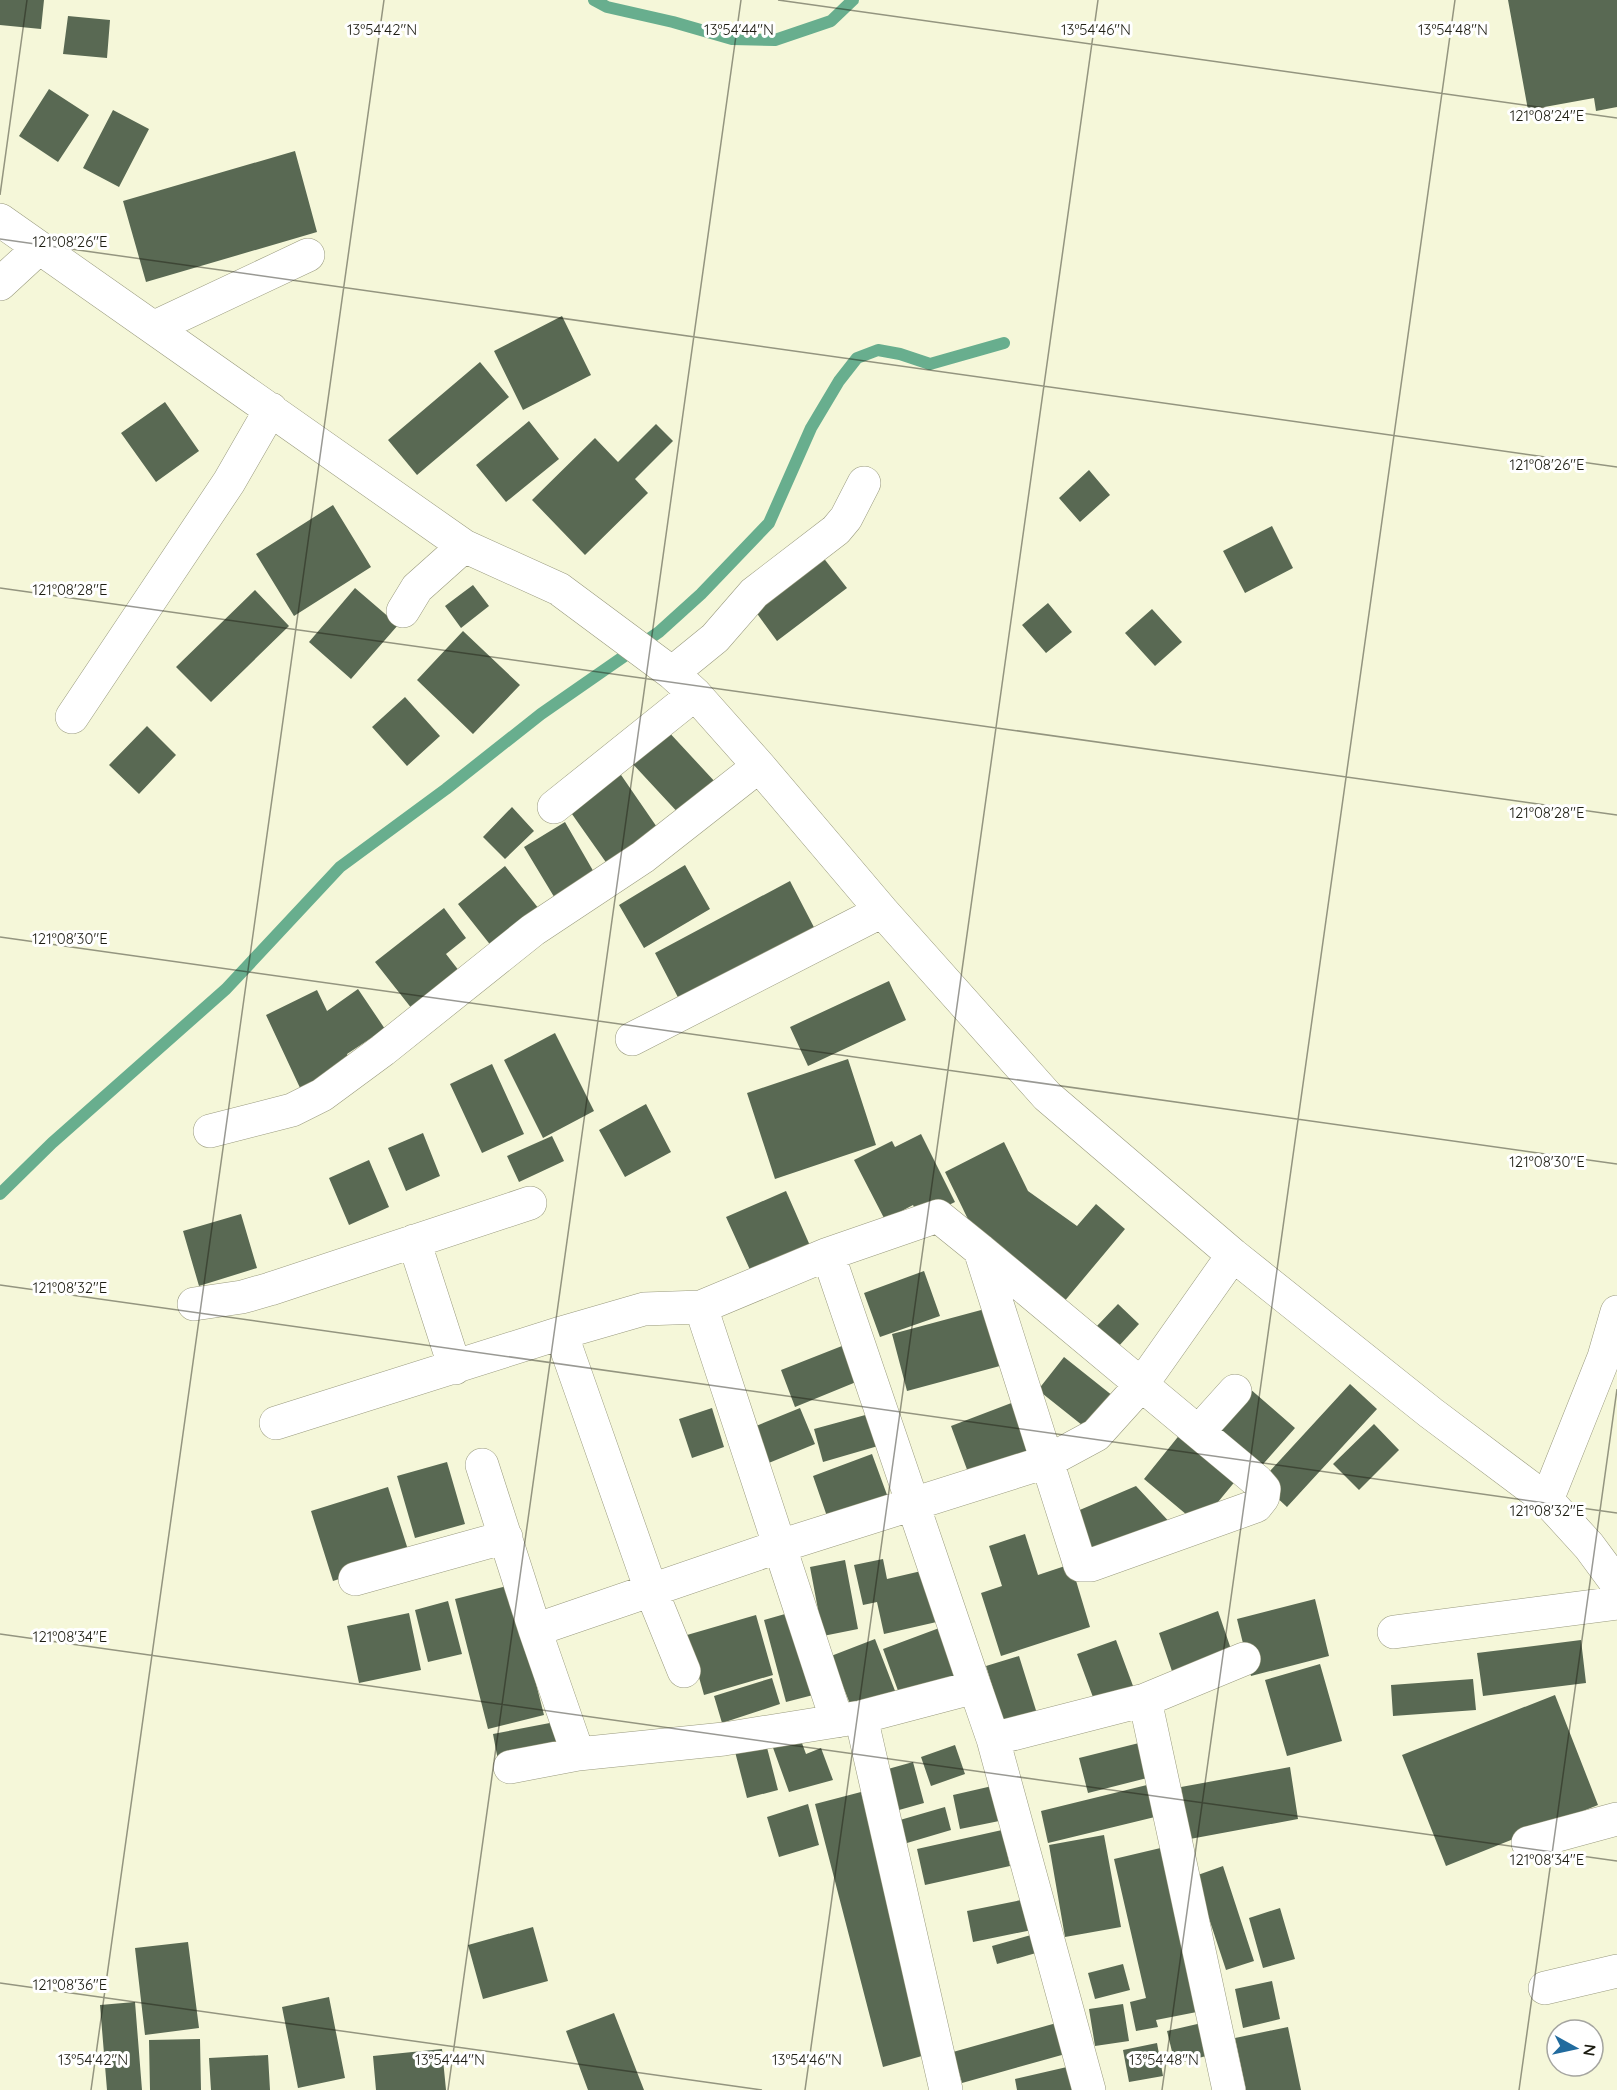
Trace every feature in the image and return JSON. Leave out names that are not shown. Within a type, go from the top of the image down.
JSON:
[{"type":"street","points":[[0,220],[464,546],[560,589],[673,675],[759,766],[882,912],[1047,1096],[1233,1255],[1431,1413],[1547,1500],[1589,1546],[1617,1584]]},
{"type":"street","points":[[0,284],[39,248]]},
{"type":"street","points":[[155,327],[308,255]]},
{"type":"street","points":[[72,717],[223,492],[271,409]]},
{"type":"street","points":[[554,807],[673,675],[715,638],[754,593],[836,530],[846,518],[864,483]]},
{"type":"street","points":[[403,611],[417,588],[464,546]]},
{"type":"street","points":[[210,1131],[292,1110],[322,1095],[383,1050],[533,930],[643,857],[759,766]]},
{"type":"street","points":[[632,1039],[882,912]]},
{"type":"street","points":[[194,1304],[242,1297],[270,1289],[530,1203]]},
{"type":"street","points":[[276,1423],[644,1309],[701,1307],[828,1254],[938,1216],[980,1250],[1199,1431],[1264,1489],[1263,1497],[1256,1506],[1091,1565],[1080,1565],[980,1250]]},
{"type":"street","points":[[414,1241],[455,1368]]},
{"type":"street","points":[[828,1254],[993,1739],[1089,2090]]},
{"type":"street","points":[[535,1630],[780,1546],[1046,1462],[1096,1435],[1142,1384],[1233,1255]]},
{"type":"street","points":[[701,1307],[780,1546],[849,1719],[946,2090]]},
{"type":"street","points":[[1547,1500],[1604,1357],[1617,1312]]},
{"type":"street","points":[[561,1334],[651,1590],[684,1671]]},
{"type":"street","points":[[1199,1431],[1235,1391]]},
{"type":"street","points":[[482,1465],[578,1754]]},
{"type":"street","points":[[356,1579],[506,1537]]},
{"type":"street","points":[[1394,1632],[1617,1603]]},
{"type":"street","points":[[993,1739],[1145,1700],[1244,1659]]},
{"type":"street","points":[[510,1767],[578,1754],[724,1739],[849,1719],[975,1687]]},
{"type":"street","points":[[1145,1700],[1229,2090]]},
{"type":"street","points":[[1528,1843],[1617,1819]]},
{"type":"street","points":[[1545,1988],[1617,1971]]},
{"type":"building","points":[[0,0],[44,0],[41,29],[0,25]]},
{"type":"building","points":[[1508,0],[1617,0],[1617,107],[1596,111],[1594,98],[1528,110]]},
{"type":"building","points":[[68,16],[110,20],[107,58],[63,54]]},
{"type":"building","points":[[49,89],[89,115],[58,162],[19,136]]},
{"type":"building","points":[[113,110],[149,129],[119,187],[83,168]]},
{"type":"building","points":[[295,151],[317,232],[146,282],[123,201]]},
{"type":"building","points":[[562,316],[591,375],[523,410],[494,351]]},
{"type":"building","points":[[480,362],[509,397],[417,475],[388,440]]},
{"type":"building","points":[[165,402],[199,451],[156,482],[121,433]]},
{"type":"building","points":[[529,421],[559,459],[506,502],[476,465]]},
{"type":"building","points":[[656,424],[673,441],[635,479],[648,493],[585,555],[532,500],[595,438],[618,462]]},
{"type":"building","points":[[1089,470],[1110,495],[1080,522],[1059,498]]},
{"type":"building","points":[[333,505],[371,567],[294,616],[256,554]]},
{"type":"building","points":[[1272,526],[1293,568],[1245,593],[1223,551]]},
{"type":"building","points":[[822,556],[847,588],[777,641],[753,608]]},
{"type":"building","points":[[473,585],[489,606],[461,628],[445,606]]},
{"type":"building","points":[[355,588],[398,625],[351,679],[309,642]]},
{"type":"building","points":[[255,590],[289,626],[211,702],[176,667]]},
{"type":"building","points":[[1048,603],[1072,632],[1046,653],[1022,625]]},
{"type":"building","points":[[1152,609],[1182,642],[1155,666],[1125,633]]},
{"type":"building","points":[[463,631],[520,685],[473,734],[417,680]]},
{"type":"building","points":[[405,697],[440,736],[407,766],[372,727]]},
{"type":"building","points":[[147,726],[176,755],[139,794],[109,765]]},
{"type":"building","points":[[666,729],[717,784],[682,817],[631,762]]},
{"type":"building","points":[[619,772],[661,833],[610,868],[567,807]]},
{"type":"building","points":[[512,807],[534,831],[505,859],[483,837]]},
{"type":"building","points":[[565,822],[599,881],[559,905],[524,847]]},
{"type":"building","points":[[685,865],[710,909],[644,948],[619,905]]},
{"type":"building","points":[[505,866],[539,909],[492,947],[458,904]]},
{"type":"building","points":[[790,881],[818,935],[683,1007],[655,953]]},
{"type":"building","points":[[444,908],[466,938],[446,954],[463,976],[416,1014],[375,962]]},
{"type":"building","points":[[889,981],[906,1020],[808,1066],[790,1027]]},
{"type":"building","points":[[358,989],[385,1029],[347,1054],[352,1066],[301,1090],[266,1015],[317,990],[327,1011]]},
{"type":"building","points":[[555,1033],[594,1111],[543,1138],[504,1060]]},
{"type":"building","points":[[848,1059],[876,1145],[775,1179],[747,1093]]},
{"type":"building","points":[[492,1064],[524,1134],[482,1153],[450,1084]]},
{"type":"building","points":[[646,1104],[671,1152],[625,1177],[599,1130]]},
{"type":"building","points":[[423,1133],[440,1176],[406,1191],[388,1148]]},
{"type":"building","points":[[921,1134],[955,1202],[920,1219],[913,1205],[885,1220],[854,1160],[892,1141],[895,1147]]},
{"type":"building","points":[[552,1136],[564,1161],[519,1182],[507,1156]]},
{"type":"building","points":[[1004,1142],[1028,1191],[1077,1226],[1096,1204],[1125,1229],[1058,1309],[983,1250],[945,1172]]},
{"type":"building","points":[[369,1160],[389,1207],[349,1225],[329,1178]]},
{"type":"building","points":[[786,1191],[815,1257],[756,1283],[726,1217]]},
{"type":"building","points":[[241,1214],[257,1268],[199,1286],[183,1231]]},
{"type":"building","points":[[924,1271],[940,1316],[880,1337],[864,1293]]},
{"type":"building","points":[[1118,1304],[1139,1324],[1118,1347],[1096,1327]]},
{"type":"building","points":[[996,1306],[1011,1363],[907,1391],[892,1334]]},
{"type":"building","points":[[847,1344],[861,1380],[795,1407],[781,1370]]},
{"type":"building","points":[[1064,1357],[1118,1400],[1092,1433],[1038,1390]]},
{"type":"building","points":[[1350,1384],[1377,1409],[1287,1507],[1260,1482]]},
{"type":"building","points":[[1249,1388],[1295,1428],[1257,1471],[1212,1431]]},
{"type":"building","points":[[1014,1402],[1032,1452],[969,1475],[951,1426]]},
{"type":"building","points":[[712,1408],[724,1447],[692,1458],[679,1419]]},
{"type":"building","points":[[800,1408],[815,1444],[759,1467],[744,1431]]},
{"type":"building","points":[[869,1414],[878,1446],[823,1462],[814,1429]]},
{"type":"building","points":[[1374,1424],[1399,1450],[1359,1490],[1333,1464]]},
{"type":"building","points":[[1181,1433],[1237,1479],[1199,1525],[1144,1479]]},
{"type":"building","points":[[872,1454],[890,1503],[830,1525],[813,1476]]},
{"type":"building","points":[[447,1462],[465,1524],[415,1538],[397,1476]]},
{"type":"building","points":[[1136,1486],[1175,1528],[1094,1560],[1075,1512]]},
{"type":"building","points":[[388,1487],[410,1556],[333,1581],[311,1511]]},
{"type":"building","points":[[1025,1534],[1038,1575],[1071,1564],[1090,1627],[1001,1656],[981,1593],[1002,1586],[989,1546]]},
{"type":"building","points":[[883,1559],[887,1579],[930,1569],[941,1621],[884,1634],[877,1602],[863,1605],[854,1565]]},
{"type":"building","points":[[845,1560],[858,1629],[823,1636],[810,1567]]},
{"type":"building","points":[[511,1585],[544,1715],[488,1729],[455,1599]]},
{"type":"building","points":[[1315,1599],[1329,1656],[1251,1676],[1237,1619]]},
{"type":"building","points":[[448,1601],[462,1654],[428,1662],[415,1610]]},
{"type":"building","points":[[799,1610],[821,1693],[786,1702],[764,1620]]},
{"type":"building","points":[[1218,1611],[1234,1658],[1175,1680],[1159,1633]]},
{"type":"building","points":[[409,1613],[421,1670],[359,1683],[347,1626]]},
{"type":"building","points":[[756,1615],[773,1675],[704,1695],[687,1635]]},
{"type":"building","points":[[950,1624],[968,1674],[901,1699],[883,1649]]},
{"type":"building","points":[[875,1639],[897,1696],[854,1714],[831,1656]]},
{"type":"building","points":[[1116,1640],[1136,1694],[1097,1708],[1077,1654]]},
{"type":"building","points":[[1581,1640],[1586,1683],[1483,1696],[1477,1653]]},
{"type":"building","points":[[1019,1656],[1039,1720],[1006,1731],[986,1666]]},
{"type":"building","points":[[1320,1664],[1342,1741],[1287,1756],[1265,1680]]},
{"type":"building","points":[[772,1678],[780,1704],[722,1723],[714,1696]]},
{"type":"building","points":[[1473,1679],[1476,1710],[1393,1716],[1391,1685]]},
{"type":"building","points":[[1555,1695],[1598,1805],[1446,1866],[1402,1755]]},
{"type":"building","points":[[555,1722],[561,1753],[499,1766],[493,1734]]},
{"type":"building","points":[[799,1735],[806,1754],[821,1748],[833,1780],[789,1792],[772,1745]]},
{"type":"building","points":[[764,1736],[778,1790],[747,1798],[733,1744]]},
{"type":"building","points":[[1143,1742],[1151,1777],[1088,1793],[1079,1758]]},
{"type":"building","points":[[955,1745],[965,1774],[931,1786],[921,1757]]},
{"type":"building","points":[[913,1762],[924,1803],[899,1810],[888,1769]]},
{"type":"building","points":[[1290,1767],[1298,1819],[1190,1839],[1181,1787]]},
{"type":"building","points":[[1001,1784],[1009,1819],[960,1829],[953,1795]]},
{"type":"building","points":[[1151,1784],[1159,1816],[1048,1843],[1041,1811]]},
{"type":"building","points":[[861,1792],[929,2054],[883,2067],[815,1804]]},
{"type":"building","points":[[808,1804],[819,1845],[779,1857],[767,1817]]},
{"type":"building","points":[[945,1807],[951,1830],[907,1843],[900,1820]]},
{"type":"building","points":[[1002,1830],[1010,1866],[925,1885],[917,1849]]},
{"type":"building","points":[[1104,1835],[1121,1927],[1065,1937],[1049,1845]]},
{"type":"building","points":[[1169,1846],[1207,2010],[1156,2020],[1158,2027],[1136,2031],[1130,2002],[1146,1998],[1114,1859]]},
{"type":"building","points":[[1223,1866],[1254,1961],[1226,1970],[1195,1876]]},
{"type":"building","points":[[1031,1898],[1037,1929],[973,1942],[967,1911]]},
{"type":"building","points":[[1280,1908],[1295,1959],[1263,1968],[1249,1918]]},
{"type":"building","points":[[533,1927],[548,1981],[483,1999],[468,1945]]},
{"type":"building","points":[[1038,1933],[1043,1951],[997,1964],[992,1946]]},
{"type":"building","points":[[188,1942],[199,2028],[145,2035],[135,1948]]},
{"type":"building","points":[[1123,1964],[1130,1990],[1095,1999],[1088,1973]]},
{"type":"building","points":[[1272,1981],[1280,2019],[1243,2028],[1235,1989]]},
{"type":"building","points":[[329,1997],[345,2078],[298,2088],[282,2007]]},
{"type":"building","points":[[135,2002],[142,2090],[107,2090],[100,2005]]},
{"type":"building","points":[[1123,2004],[1129,2041],[1095,2046],[1089,2009]]},
{"type":"building","points":[[614,2013],[644,2090],[588,2090],[566,2031]]},
{"type":"building","points":[[1060,2022],[1069,2053],[962,2083],[953,2052]]},
{"type":"building","points":[[1206,2022],[1214,2054],[1175,2064],[1167,2031]]},
{"type":"building","points":[[1288,2027],[1301,2090],[1246,2090],[1235,2038]]},
{"type":"building","points":[[200,2039],[201,2090],[150,2090],[149,2040]]},
{"type":"building","points":[[1157,2043],[1163,2076],[1129,2082],[1123,2050]]},
{"type":"building","points":[[442,2049],[446,2090],[376,2090],[373,2056]]},
{"type":"building","points":[[268,2055],[270,2090],[211,2090],[209,2058]]},
{"type":"building","points":[[1080,2064],[1086,2090],[1017,2090],[1015,2079]]},
{"type":"waterway","points":[[594,0],[607,7],[673,22],[732,39],[775,40],[831,21],[853,0]]},
{"type":"waterway","points":[[0,1194],[52,1143],[226,989],[340,867],[446,789],[541,714],[659,632],[701,594],[769,523],[811,428],[839,381],[857,358],[878,350],[900,354],[930,364],[1004,343]]}]
